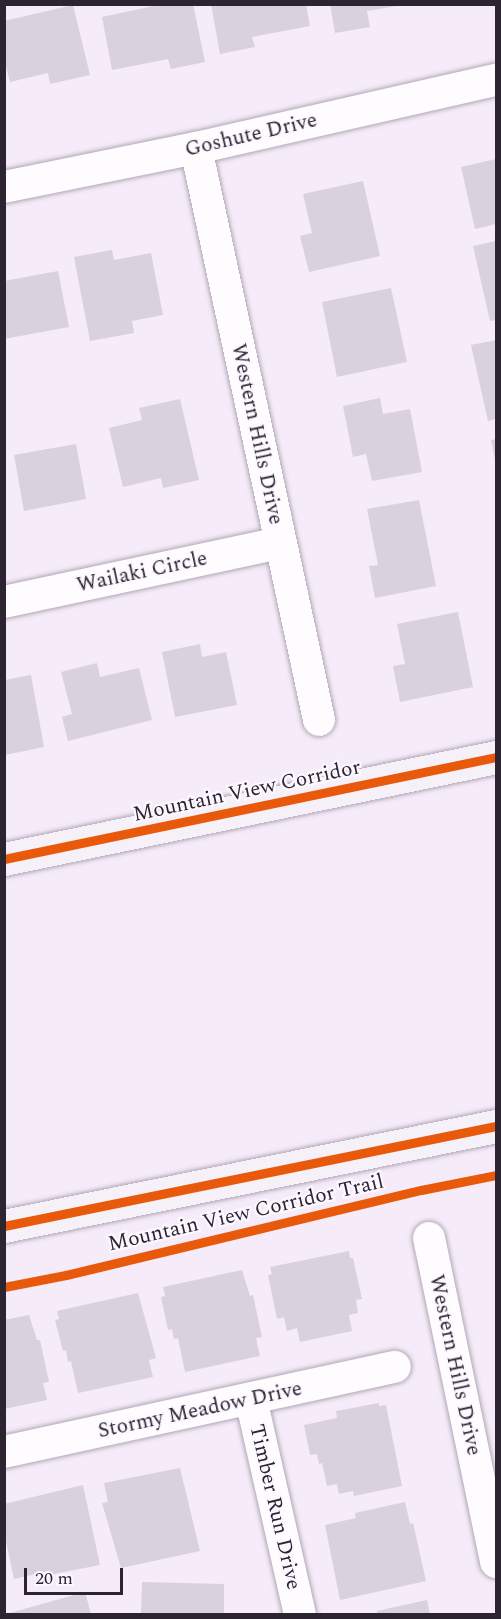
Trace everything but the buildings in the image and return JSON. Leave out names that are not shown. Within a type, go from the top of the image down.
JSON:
[{"type":"highway","name":"Mountain View Corridor","points":[[4,860],[496,758]]},
{"type":"highway","points":[[4,1226],[496,1126]]},
{"type":"street","name":"Goshute Drive","points":[[4,187],[196,148],[496,80]]},
{"type":"street","name":"Western Hills Drive","points":[[196,148],[319,720]]},
{"type":"street","name":"Wailaki Circle","points":[[4,602],[280,543]]},
{"type":"street","name":"Western Hills Drive","points":[[429,1238],[496,1562]]},
{"type":"street","name":"Stormy Meadow Drive","points":[[4,1452],[395,1367]]},
{"type":"street","name":"Timber Run Drive","points":[[251,1399],[300,1614]]},
{"type":"cycle path","points":[[4,859],[496,757]]},
{"type":"cycle path","points":[[4,1226],[496,1126]]},
{"type":"cycle path","name":"Mountain View Corridor Trail","points":[[4,1287],[66,1275],[421,1190],[496,1175]]}]
